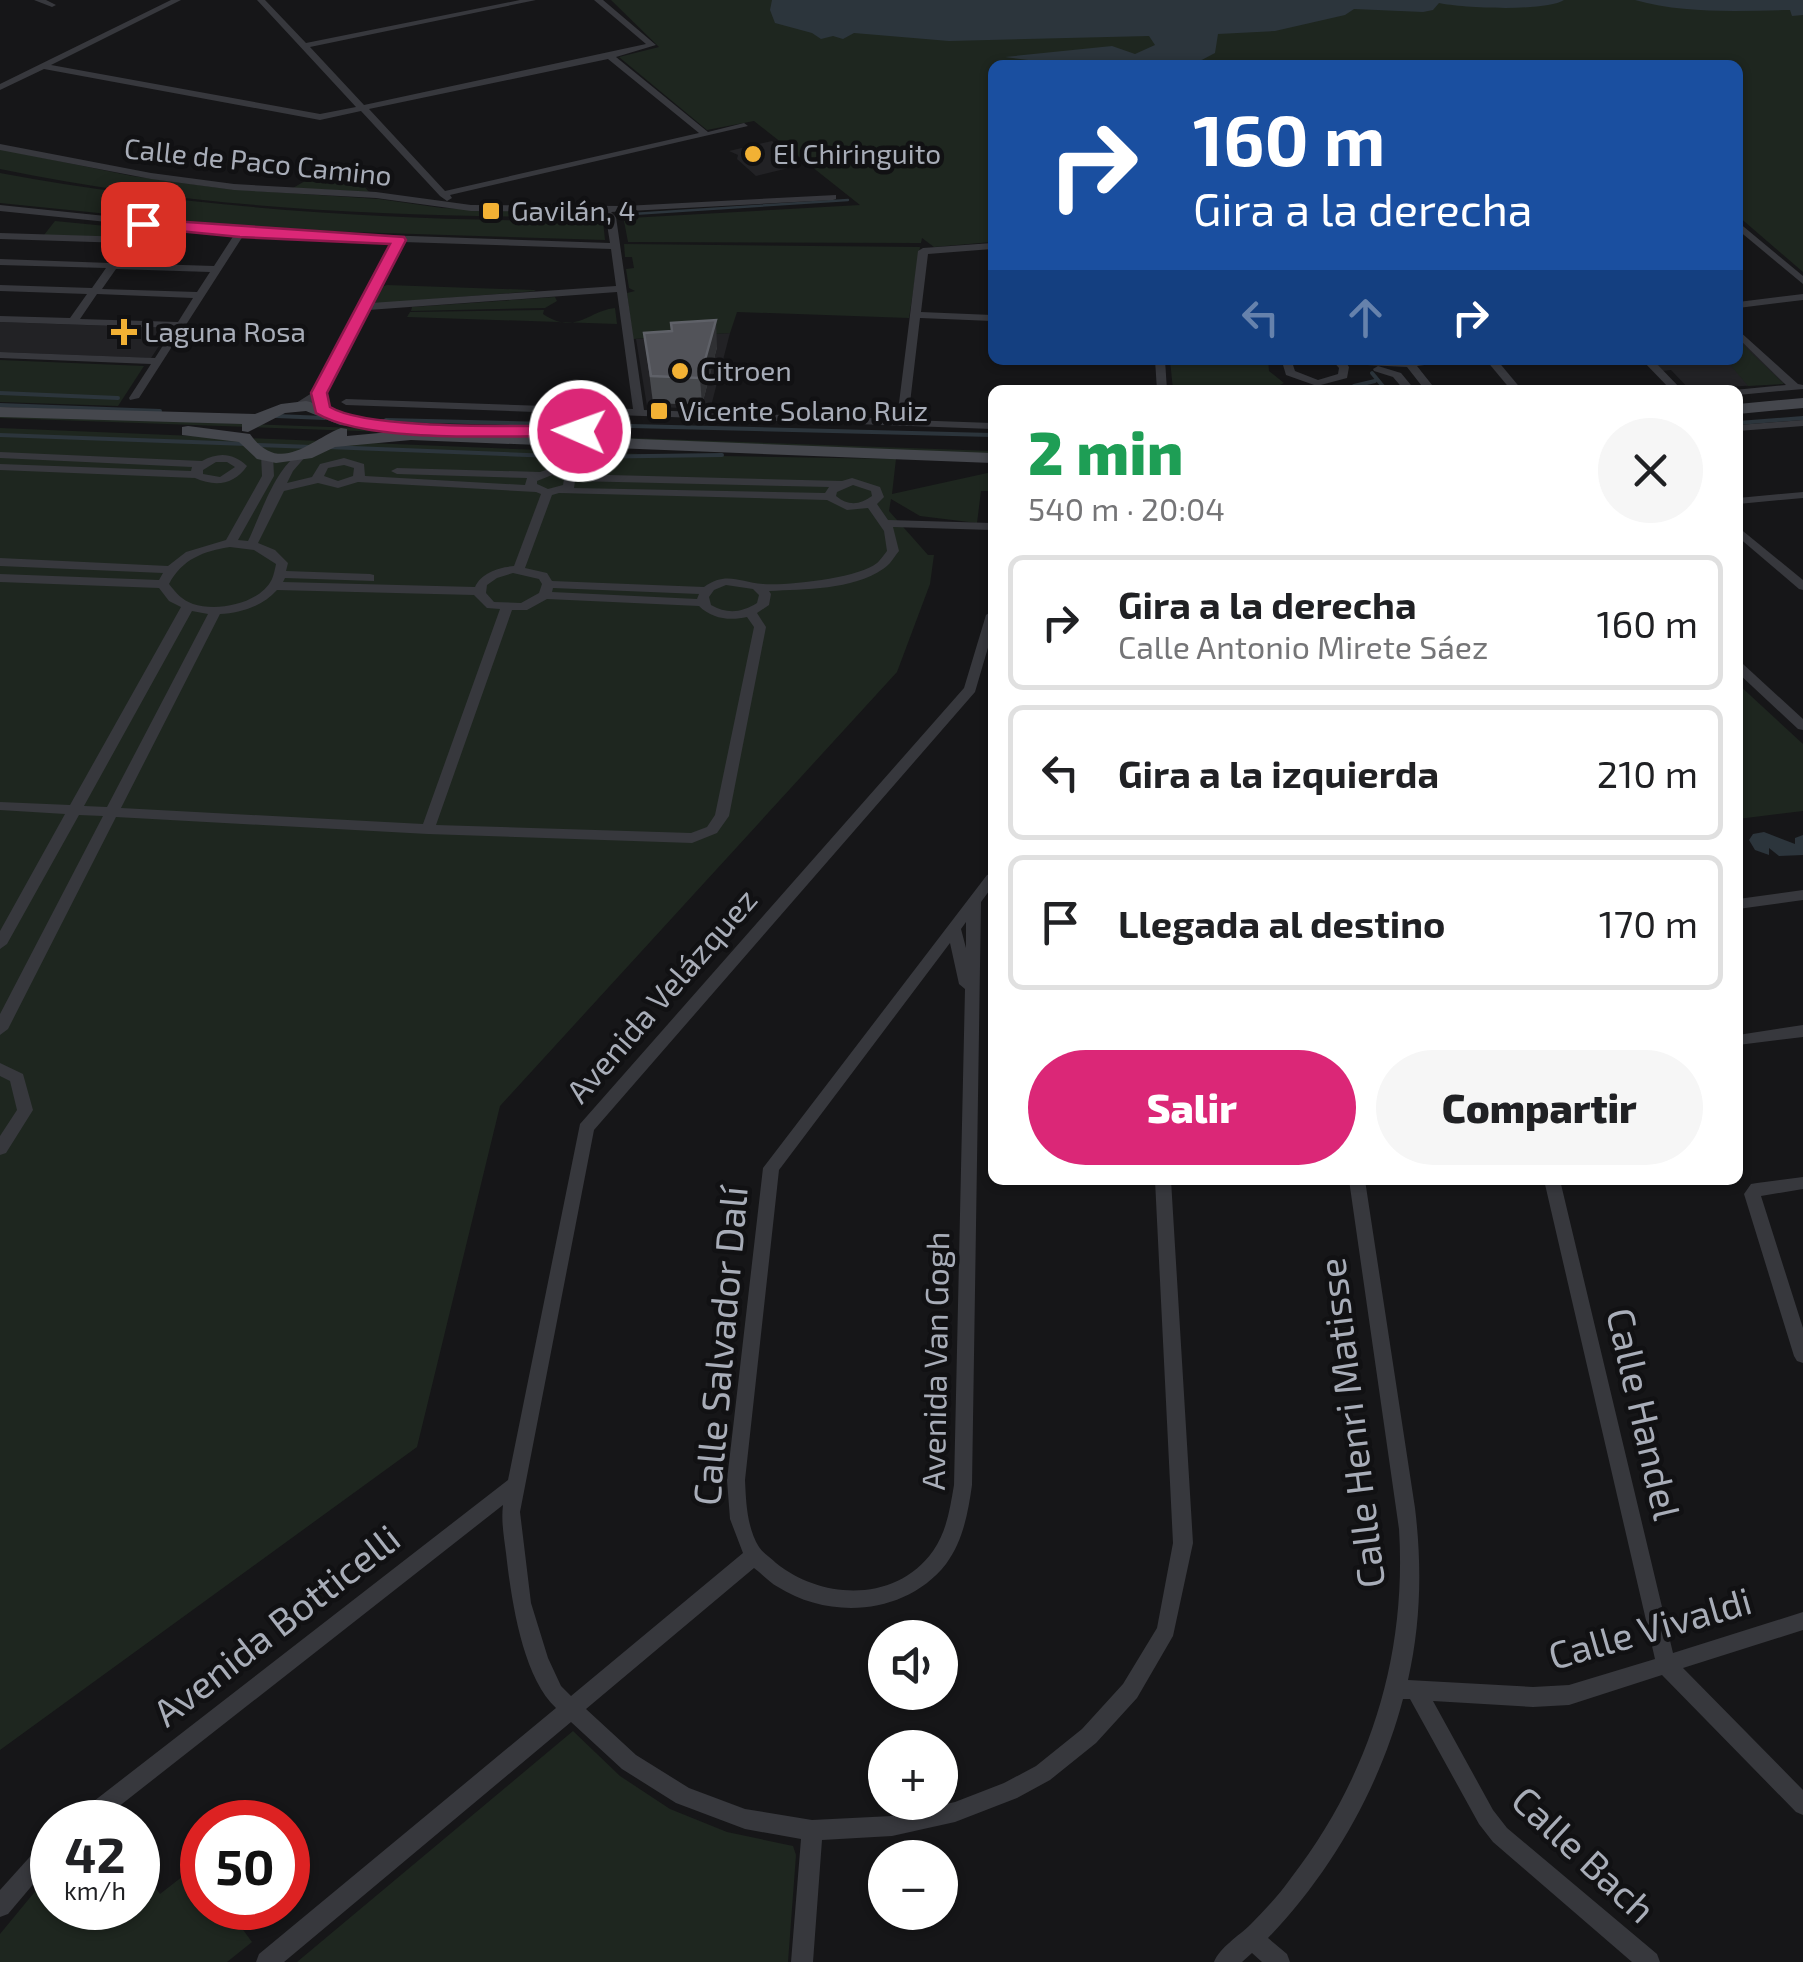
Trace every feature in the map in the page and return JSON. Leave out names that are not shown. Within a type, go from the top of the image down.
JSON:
[{"type":"main road","points":[[1743,407],[1800,392]]},
{"type":"main road","points":[[0,412],[256,420],[320,401],[340,420],[408,427],[988,447]]},
{"type":"main road","points":[[1743,417],[1803,411]]},
{"type":"main road","points":[[244,438],[256,420]]},
{"type":"main road","points":[[334,442],[341,433],[340,420]]},
{"type":"main road","points":[[0,422],[163,428],[244,438]]},
{"type":"main road","points":[[244,438],[250,449],[267,456],[300,456],[334,442],[411,435],[988,458]]},
{"type":"street","points":[[38,0],[52,5]]},
{"type":"street","points":[[0,90],[177,0]]},
{"type":"street","points":[[261,0],[453,205]]},
{"type":"street","points":[[304,46],[532,0]]},
{"type":"street","points":[[42,66],[320,117],[652,46],[598,0]]},
{"type":"street","points":[[610,56],[705,134]]},
{"type":"street","points":[[0,90],[15,86]]},
{"type":"street","points":[[443,194],[744,126]]},
{"type":"street","name":"Calle de Paco Camino","points":[[0,146],[151,176],[453,205],[603,210],[833,198]]},
{"type":"street","points":[[0,208],[240,233],[615,246]]},
{"type":"street","points":[[603,210],[611,218],[639,414]]},
{"type":"street","points":[[0,278],[50,215]]},
{"type":"street","points":[[73,322],[143,224]]},
{"type":"street","points":[[1743,229],[1803,281]]},
{"type":"street","points":[[134,398],[240,233]]},
{"type":"street","points":[[0,236],[132,240]]},
{"type":"street","points":[[320,401],[399,240]]},
{"type":"street","points":[[902,422],[924,251],[988,246]]},
{"type":"street","points":[[0,262],[217,269]]},
{"type":"street","points":[[0,288],[200,295]]},
{"type":"street","points":[[364,307],[621,288]]},
{"type":"street","points":[[1743,304],[1803,297]]},
{"type":"street","points":[[916,315],[988,318]]},
{"type":"street","points":[[0,319],[180,325]]},
{"type":"street","points":[[1743,338],[1800,392]]},
{"type":"street","points":[[0,355],[158,361]]},
{"type":"street","points":[[1290,365],[1288,369],[1316,385]]},
{"type":"street","points":[[1342,365],[1347,385]]},
{"type":"street","points":[[1391,365],[1406,372],[1410,385]]},
{"type":"street","points":[[1411,365],[1428,385]]},
{"type":"street","points":[[1494,365],[1512,385]]},
{"type":"street","points":[[1651,365],[1671,385]]},
{"type":"street","points":[[1299,385],[1306,381],[1330,382],[1373,368],[1387,370],[1407,385]]},
{"type":"street","points":[[1743,392],[1800,392]]},
{"type":"street","points":[[346,402],[988,426]]},
{"type":"street","points":[[1743,428],[1803,423]]},
{"type":"street","points":[[0,455],[199,470],[211,481],[231,477],[262,488]]},
{"type":"street","points":[[230,544],[268,476],[267,456]]},
{"type":"street","points":[[252,544],[277,489],[300,456]]},
{"type":"street","points":[[0,467],[199,470],[222,458],[235,460],[240,466],[231,477]]},
{"type":"street","points":[[319,479],[320,470],[337,462],[350,462],[359,474]]},
{"type":"street","points":[[277,489],[319,479],[340,485],[359,474],[540,486],[563,490],[830,497],[846,507],[870,504],[878,497],[876,489],[866,483],[570,477],[552,471],[540,486],[519,570]]},
{"type":"street","points":[[563,490],[572,482],[570,477]]},
{"type":"street","points":[[830,497],[839,484]]},
{"type":"street","points":[[1743,501],[1803,495]]},
{"type":"street","points":[[482,587],[491,605],[506,608],[532,604],[546,590],[706,597],[725,581],[742,581],[760,588],[863,576],[890,555],[894,536],[889,524],[870,504]]},
{"type":"street","points":[[889,524],[988,527]]},
{"type":"street","points":[[1743,535],[1803,586]]},
{"type":"street","points":[[280,580],[282,563],[272,552],[252,544],[230,544],[184,557],[168,570],[163,584],[169,598],[186,608],[216,610],[247,604],[280,580],[482,587],[494,574],[519,570],[538,573],[546,590]]},
{"type":"street","points":[[0,562],[168,570]]},
{"type":"street","points":[[0,578],[163,584]]},
{"type":"street","points":[[706,597],[717,614],[751,613],[763,605],[765,594],[760,588]]},
{"type":"street","points":[[0,944],[186,608]]},
{"type":"street","points":[[428,829],[506,608]]},
{"type":"street","points":[[0,1029],[109,811],[216,610]]},
{"type":"street","points":[[0,806],[676,840],[699,836],[712,830],[722,816],[760,627],[751,613]]},
{"type":"street","name":"Avenida Velázquez","points":[[988,628],[970,689],[586,1128],[514,1485],[511,1538],[521,1603],[554,1693],[629,1762],[683,1796],[745,1820],[812,1830],[892,1826],[955,1812],[1044,1773],[1089,1736],[1148,1664],[1166,1630],[1183,1542],[1162,1185]]},
{"type":"street","points":[[1743,672],[1803,726]]},
{"type":"street","name":"Calle Salvador Dalí","points":[[754,1556],[742,1532],[736,1480],[771,1168],[988,883]]},
{"type":"street","points":[[1743,903],[1803,895]]},
{"type":"street","name":"Avenida Van Gogh","points":[[754,1556],[768,1571],[806,1593],[838,1600],[872,1598],[915,1584],[933,1568],[957,1528],[963,1506],[974,902]]},
{"type":"street","points":[[954,930],[974,950]]},
{"type":"street","name":"Avenida Van Gogh","points":[[954,930],[972,1006]]},
{"type":"street","points":[[1743,1039],[1803,1031]]},
{"type":"street","points":[[0,1068],[17,1078],[25,1110],[0,1150]]},
{"type":"street","points":[[1803,1183],[1756,1189],[1752,1194],[1803,1356]]},
{"type":"street","name":"Calle Henri Matisse","points":[[1225,1962],[1253,1940],[1318,1860],[1345,1816],[1406,1690],[1408,1538],[1358,1185]]},
{"type":"street","name":"Calle Handel","points":[[1553,1185],[1666,1665]]},
{"type":"street","name":"Avenida Botticelli","points":[[111,1800],[514,1485]]},
{"type":"street","points":[[266,1962],[754,1556]]},
{"type":"street","name":"Calle Vivaldi","points":[[1406,1690],[1558,1697],[1803,1621]]},
{"type":"street","points":[[1666,1665],[1803,1805]]},
{"type":"street","name":"Calle Bach","points":[[1406,1690],[1500,1834],[1649,1962]]},
{"type":"street","points":[[802,1962],[812,1830]]},
{"type":"street","points":[[0,1906],[30,1872]]},
{"type":"street","points":[[1253,1940],[1279,1962]]},
{"type":"shaded area","points":[[611,0],[1803,0],[1803,272],[1743,220],[1743,60],[988,60],[988,242],[934,247],[922,238],[921,243],[628,242],[624,221],[629,218],[860,205],[754,121],[707,130],[619,57],[659,47]]},
{"type":"shaded area","points":[[772,0],[1564,0],[1522,8],[1439,3],[1433,10],[1423,12],[1354,9],[1345,15],[1275,31],[1218,34],[1215,53],[1202,60],[1005,57],[1112,46],[1135,54],[1155,45],[1149,36],[949,41],[854,33],[843,39],[821,39],[775,23],[770,10]]},
{"type":"shaded area","points":[[1635,0],[1803,0],[1803,15],[1792,16],[1790,10],[1692,10]]},
{"type":"shaded area","name":"El Chiringuito","points":[[772,141],[801,165],[756,176],[737,159],[738,155],[729,151]]},
{"type":"shaded area","points":[[0,149],[132,176],[228,189],[379,199],[442,208],[593,213],[602,217],[375,213],[149,194],[0,169]]},
{"type":"shaded area","points":[[334,164],[347,166],[369,192],[293,188]]},
{"type":"shaded area","points":[[0,173],[150,196],[300,211],[603,221],[605,240],[256,229],[0,203]]},
{"type":"shaded area","points":[[55,221],[137,229],[130,238],[44,235]]},
{"type":"shaded area","points":[[624,244],[920,247],[909,318],[737,312],[730,333],[633,339],[627,293],[635,291],[629,288],[626,269],[634,268],[632,257],[625,257]]},
{"type":"shaded area","points":[[387,285],[536,291],[372,304],[378,288]]},
{"type":"shaded area","points":[[555,297],[557,301],[545,308],[411,311],[412,307]]},
{"type":"shaded area","points":[[615,308],[617,324],[570,322],[582,320]]},
{"type":"shaded area","points":[[544,310],[543,314],[562,322],[407,317],[410,312]]},
{"type":"shaded area","points":[[0,322],[171,328],[151,358],[0,352]]},
{"type":"shaded area","points":[[730,333],[710,410],[647,406],[636,339]]},
{"type":"shaded area","points":[[1743,343],[1785,383],[1685,385],[1671,370],[1662,371],[1656,365],[1743,365]]},
{"type":"shaded area","points":[[1743,345],[1784,384],[1748,386],[1730,365],[1743,365]]},
{"type":"shaded area","points":[[0,360],[144,366],[118,406],[0,402]]},
{"type":"shaded area","points":[[1170,365],[1268,365],[1269,371],[1284,383],[1280,385],[1172,385]]},
{"type":"shaded area","points":[[0,415],[988,454],[0,418]]},
{"type":"shaded area","points":[[0,428],[665,455],[896,459],[892,494],[988,473],[988,491],[981,491],[977,523],[920,516],[891,499],[889,511],[928,555],[934,555],[930,584],[897,672],[500,1106],[417,1447],[0,1750]]},
{"type":"shaded area","points":[[1743,689],[1803,744],[1803,811],[1743,818]]},
{"type":"shaded area","points":[[1764,832],[1795,844],[1795,838],[1803,835],[1803,855],[1779,856],[1769,848],[1769,855],[1755,850],[1749,840],[1753,834]]},
{"type":"shaded area","points":[[573,1731],[620,1776],[670,1809],[727,1832],[793,1846],[796,1855],[788,1962],[297,1962]]},
{"type":"shaded area","points":[[180,1878],[180,1930],[243,1930],[252,1942],[227,1962],[0,1962],[0,1934],[30,1898],[30,1930],[160,1930],[160,1894]]},
{"type":"building","points":[[716,320],[700,378],[651,376],[644,333],[672,331],[671,323]]},
{"type":"waterway","points":[[617,215],[848,200]]},
{"type":"waterway","points":[[1372,373],[1382,385]]},
{"type":"waterway","points":[[1358,385],[1375,381]]},
{"type":"waterway","points":[[0,393],[118,398]]},
{"type":"waterway","points":[[0,405],[160,411]]},
{"type":"waterway","points":[[276,416],[325,418]]},
{"type":"waterway","points":[[1743,423],[1803,418]]},
{"type":"waterway","points":[[386,420],[988,435]]},
{"type":"waterway","points":[[0,435],[247,444]]},
{"type":"waterway","points":[[258,445],[312,447]]},
{"type":"waterway","points":[[328,447],[577,457],[722,455]]},
{"type":"place","name":"El Chiringuito","points":[[753,154]]},
{"type":"place","name":"Gavilán, 4","points":[[491,211]]},
{"type":"place","name":"Laguna Rosa","points":[[124,332]]},
{"type":"place","name":"Citroen","points":[[680,371]]},
{"type":"place","name":"Vicente Solano Ruiz","points":[[659,411]]},
{"type":"route","points":[[143,224],[399,240],[319,393],[322,409],[340,420],[408,427],[580,431]]}]
